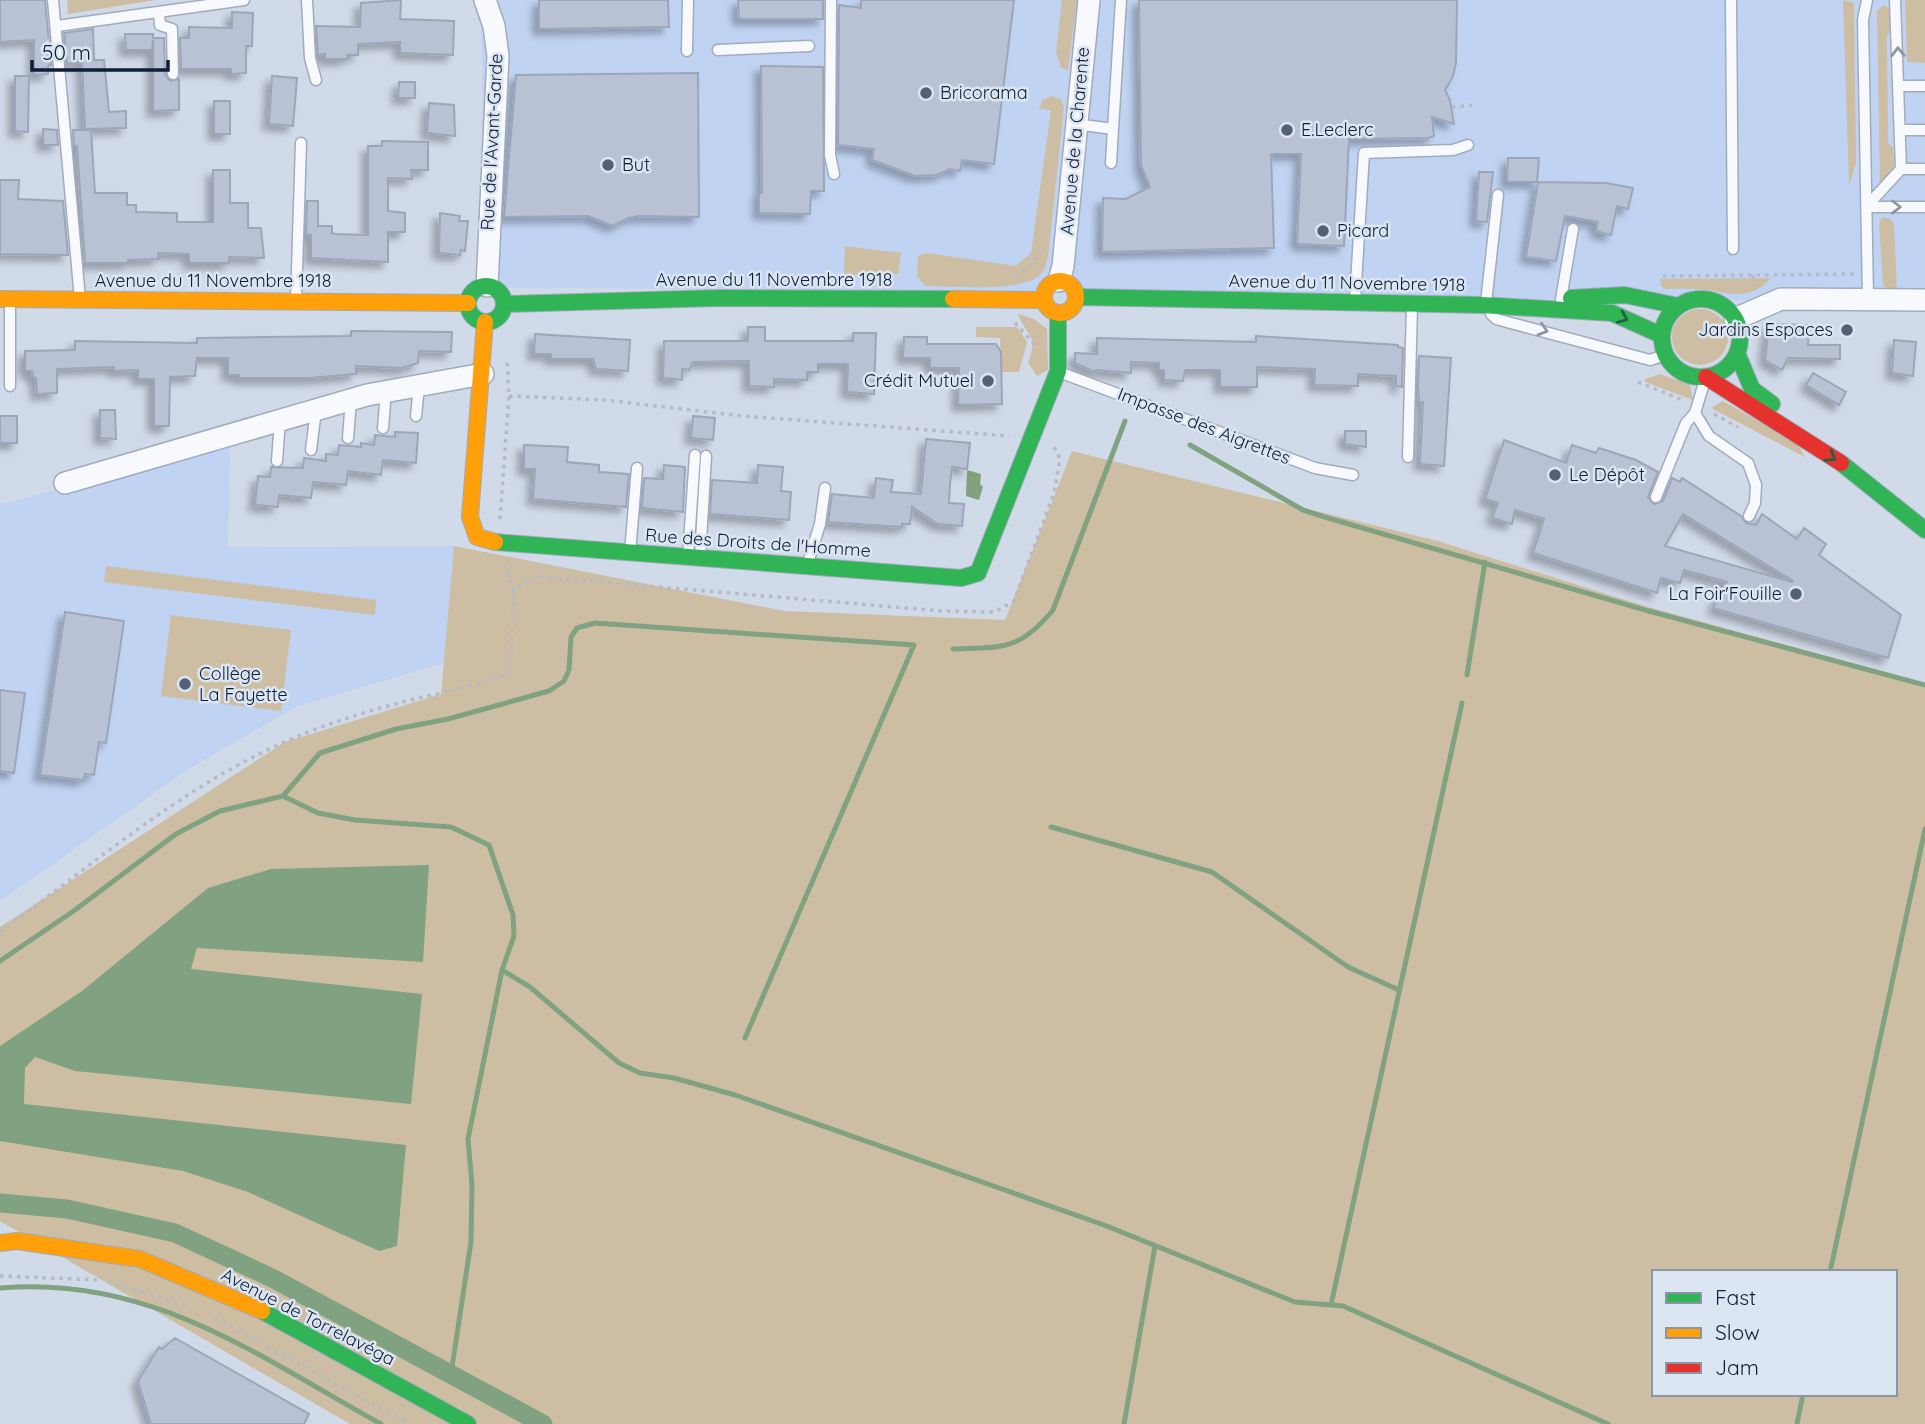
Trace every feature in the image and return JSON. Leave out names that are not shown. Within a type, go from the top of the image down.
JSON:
[{"type":"main road","points":[[1059,281],[1069,284],[1076,297],[1072,308],[1058,313],[1049,309],[1044,300],[1046,289],[1059,281]]},
{"type":"main road","points":[[486,286],[497,290],[504,304],[498,317],[485,322],[471,314],[468,303],[472,293],[486,286]]},
{"type":"main road","name":"Avenue du 11 Novembre 1918","points":[[1532,309],[1561,300],[1616,292],[1647,296],[1678,306]]},
{"type":"main road","name":"Avenue du 11 Novembre 1918","points":[[1076,297],[1484,305],[1612,313],[1661,335]]},
{"type":"main road","name":"Avenue du 11 Novembre 1918","points":[[504,304],[719,298],[1044,300]]},
{"type":"main road","name":"Avenue du 11 Novembre 1918","points":[[5,299],[468,303]]},
{"type":"main road","points":[[1914,500],[1852,454],[1752,389],[1737,353],[1739,330],[1727,309],[1703,299],[1678,306],[1670,314],[1661,335],[1665,355],[1682,373],[1706,377],[1844,465],[1925,530]]},
{"type":"main road","name":"Rue des Droits de l'Homme","points":[[498,543],[961,578],[978,573],[1058,371],[1058,313]]},
{"type":"main road","points":[[485,322],[470,517],[477,537],[498,543]]},
{"type":"main road","points":[[1706,377],[1729,365],[1737,353]]},
{"type":"main road","name":"Avenue de Torrelavéga","points":[[0,1243],[17,1241],[140,1259],[242,1300],[468,1424]]},
{"type":"street","name":"Rue de l'Avant-Garde","points":[[485,0],[494,26],[498,56],[486,286]]},
{"type":"street","name":"Avenue de la Charente","points":[[1059,281],[1065,249],[1089,0]]},
{"type":"street","points":[[1735,319],[1782,299],[1925,300]]},
{"type":"street","points":[[65,483],[351,400],[483,374]]},
{"type":"lane","points":[[53,0],[80,299]]},
{"type":"lane","points":[[57,26],[244,0]]},
{"type":"lane","points":[[307,0],[310,58],[316,80]]},
{"type":"lane","points":[[687,51],[688,0]]},
{"type":"lane","points":[[831,0],[830,155],[834,174]]},
{"type":"lane","points":[[1111,163],[1121,0]]},
{"type":"lane","points":[[1731,0],[1733,248]]},
{"type":"lane","points":[[1867,0],[1863,20],[1868,298]]},
{"type":"lane","points":[[1866,207],[1901,169],[1895,0]]},
{"type":"lane","points":[[159,12],[160,25],[172,29],[173,74]]},
{"type":"lane","points":[[718,50],[809,46]]},
{"type":"lane","points":[[1899,86],[1925,86]]},
{"type":"lane","points":[[1075,124],[1113,130]]},
{"type":"lane","points":[[1900,130],[1925,131]]},
{"type":"lane","points":[[296,301],[301,143]]},
{"type":"lane","points":[[1355,303],[1364,153],[1453,150],[1468,145]]},
{"type":"lane","points":[[1901,169],[1925,169]]},
{"type":"lane","points":[[1498,195],[1484,305],[1496,319],[1650,360],[1665,355]]},
{"type":"lane","points":[[1866,207],[1925,207]]},
{"type":"lane","points":[[1561,300],[1573,229]]},
{"type":"lane","points":[[5,299],[10,386]]},
{"type":"lane","points":[[1408,457],[1412,303]]},
{"type":"lane","name":"Impasse des Aigrettes","points":[[1058,371],[1315,468],[1353,475]]},
{"type":"lane","points":[[1656,497],[1686,424],[1696,409],[1706,377]]},
{"type":"lane","points":[[416,416],[419,386]]},
{"type":"lane","points":[[383,428],[386,391]]},
{"type":"lane","points":[[348,438],[351,400]]},
{"type":"lane","points":[[1696,409],[1710,436],[1748,463],[1756,485],[1755,503],[1749,516]]},
{"type":"lane","points":[[311,450],[316,410]]},
{"type":"lane","points":[[277,461],[280,420]]},
{"type":"lane","points":[[694,558],[700,455]]},
{"type":"lane","points":[[630,553],[637,468]]},
{"type":"lane","points":[[807,566],[820,524],[825,488]]},
{"type":"path","points":[[1452,107],[1476,105]]},
{"type":"path","points":[[1014,276],[1034,262],[1038,249],[1065,249]]},
{"type":"path","points":[[1654,276],[1868,274]]},
{"type":"path","points":[[498,543],[509,396],[506,357]]},
{"type":"path","points":[[1638,382],[1747,431]]},
{"type":"path","points":[[509,396],[552,396],[742,416],[1033,438]]},
{"type":"path","points":[[0,932],[168,807],[225,772],[325,726],[422,698],[481,685],[510,673],[514,591]]},
{"type":"path","points":[[0,1276],[108,1281],[190,1308]]},
{"type":"path","points":[[212,1316],[410,1424]]},
{"type":"shaded area","points":[[67,0],[156,0],[68,14]]},
{"type":"shaded area","points":[[472,0],[1925,0],[1925,300],[1280,301],[1100,291],[483,288],[482,46],[481,27]]},
{"type":"shaded area","points":[[1062,0],[1077,0],[1068,70],[1061,68],[1056,52]]},
{"type":"shaded area","points":[[1843,0],[1854,3],[1856,163],[1849,185]]},
{"type":"shaded area","points":[[1905,0],[1925,0],[1925,63],[1907,62]]},
{"type":"shaded area","points":[[1884,5],[1891,10],[1891,29],[1887,37],[1888,143],[1893,147],[1894,167],[1880,184],[1877,11]]},
{"type":"shaded area","points":[[1051,96],[1061,99],[1064,107],[1045,268],[1039,276],[1016,285],[925,286],[917,276],[918,256],[927,253],[1016,266],[1031,253],[1051,110],[1039,109],[1043,100]]},
{"type":"shaded area","points":[[1882,218],[1889,218],[1894,223],[1897,291],[1883,286],[1879,223]]},
{"type":"shaded area","points":[[845,246],[901,253],[898,274],[844,275]]},
{"type":"shaded area","points":[[1771,278],[1756,290],[1741,294],[1665,289],[1661,286],[1660,279]]},
{"type":"shaded area","points":[[1700,309],[1711,311],[1720,317],[1726,326],[1726,348],[1720,357],[1711,363],[1700,365],[1689,363],[1680,357],[1674,348],[1672,337],[1674,326],[1680,317],[1689,311]]},
{"type":"shaded area","points":[[1018,314],[1034,319],[1047,329],[1048,370],[1037,376],[1028,363],[1032,341]]},
{"type":"shaded area","points":[[976,327],[1017,327],[1027,342],[1019,372],[1001,372],[1000,338],[976,337]]},
{"type":"shaded area","points":[[1660,374],[1690,385],[1693,400],[1645,382],[1645,379]]},
{"type":"shaded area","points":[[1723,401],[1797,443],[1805,457],[1711,408]]},
{"type":"shaded area","name":"Collège La Fayette","points":[[230,442],[228,547],[454,546],[444,663],[298,706],[190,768],[0,901],[0,505]]},
{"type":"shaded area","points":[[1072,451],[1438,541],[1645,606],[1925,683],[1925,1424],[350,1424],[0,1221],[0,927],[285,742],[441,694],[454,546],[785,611],[1005,620]]},
{"type":"shaded area","points":[[967,470],[981,474],[980,484],[983,487],[979,500],[966,496]]},
{"type":"shaded area","points":[[106,566],[376,600],[375,615],[104,582]]},
{"type":"shaded area","points":[[171,615],[291,630],[281,711],[161,696]]},
{"type":"shaded area","points":[[429,865],[423,962],[197,948],[191,969],[422,994],[411,1104],[75,1071],[35,1057],[25,1068],[24,1104],[406,1145],[397,1246],[379,1251],[248,1192],[183,1171],[0,1141],[0,1046],[82,991],[208,888],[271,869]]},
{"type":"building","points":[[0,0],[45,0],[51,65],[48,66],[48,74],[34,75],[34,40],[0,42]]},
{"type":"building","points":[[401,0],[400,19],[454,21],[453,55],[400,53],[400,42],[358,44],[358,55],[347,55],[347,59],[325,59],[325,54],[318,55],[316,26],[360,27],[361,3]]},
{"type":"building","points":[[539,0],[668,0],[669,27],[539,29]]},
{"type":"building","points":[[738,0],[823,0],[823,19],[739,19]]},
{"type":"building","points":[[861,0],[1014,0],[994,164],[962,160],[960,171],[950,169],[937,175],[915,176],[872,160],[874,149],[838,145],[839,5],[861,8]]},
{"type":"building","name":"E.Leclerc","points":[[1139,0],[1457,0],[1456,63],[1453,76],[1445,90],[1450,100],[1454,124],[1432,117],[1434,136],[1428,138],[1349,139],[1344,246],[1297,244],[1301,154],[1271,154],[1274,248],[1102,252],[1103,198],[1126,199],[1150,187],[1141,165]]},
{"type":"building","points":[[232,12],[253,13],[252,46],[246,46],[246,73],[231,74],[231,69],[181,69],[180,38],[189,38],[189,27],[232,28]]},
{"type":"building","points":[[93,29],[94,60],[104,60],[109,112],[126,111],[126,128],[85,129],[82,62],[67,64],[64,33]]},
{"type":"building","points":[[125,34],[153,34],[153,38],[164,38],[165,75],[170,81],[179,79],[179,110],[153,111],[153,40],[152,50],[126,50]]},
{"type":"building","points":[[761,66],[823,67],[824,191],[811,191],[810,214],[759,213],[759,193],[762,193]]},
{"type":"building","points":[[698,73],[699,217],[639,216],[613,226],[588,216],[504,217],[516,75]]},
{"type":"building","points":[[15,76],[29,76],[28,132],[15,131]]},
{"type":"building","points":[[272,76],[297,78],[293,126],[269,124]]},
{"type":"building","points":[[399,82],[415,82],[415,98],[398,98]]},
{"type":"building","points":[[214,101],[230,101],[230,134],[214,134]]},
{"type":"building","points":[[429,103],[454,105],[455,136],[427,133]]},
{"type":"building","points":[[43,129],[57,130],[58,145],[43,145]]},
{"type":"building","points":[[73,130],[91,130],[95,193],[127,193],[127,205],[136,205],[136,212],[177,213],[177,222],[213,222],[213,170],[230,170],[230,203],[248,203],[248,228],[261,228],[264,258],[229,257],[229,263],[189,263],[189,254],[158,253],[158,259],[128,260],[128,263],[85,263],[77,146],[74,146]]},
{"type":"building","points":[[382,141],[428,142],[428,170],[411,170],[412,179],[388,178],[388,211],[405,213],[405,232],[388,232],[388,262],[311,258],[311,235],[306,235],[307,201],[318,201],[318,226],[332,226],[332,233],[335,234],[368,235],[368,146],[382,146]]},
{"type":"building","points":[[1508,158],[1539,158],[1537,182],[1507,182]]},
{"type":"building","points":[[1479,172],[1493,172],[1487,222],[1476,221]]},
{"type":"building","points":[[0,180],[19,180],[18,199],[63,201],[68,255],[0,254]]},
{"type":"building","points":[[1538,182],[1606,183],[1633,188],[1628,209],[1617,206],[1611,235],[1596,231],[1598,222],[1565,216],[1556,261],[1526,257]]},
{"type":"building","points":[[440,213],[460,216],[459,221],[468,221],[465,251],[461,250],[460,255],[439,253]]},
{"type":"building","points":[[1769,324],[1809,325],[1808,345],[1840,345],[1840,359],[1788,358],[1782,370],[1765,360]]},
{"type":"building","points":[[748,327],[765,327],[765,341],[853,341],[853,333],[876,333],[874,394],[847,392],[848,364],[818,364],[818,372],[807,372],[807,380],[774,379],[774,387],[749,386],[749,361],[693,362],[689,370],[682,369],[682,380],[663,378],[664,341],[748,341]]},
{"type":"building","points":[[351,331],[452,332],[451,352],[419,351],[418,363],[402,368],[356,366],[356,374],[310,378],[239,378],[239,375],[228,375],[228,358],[197,358],[195,376],[170,377],[169,426],[154,426],[154,379],[138,379],[138,370],[114,371],[114,367],[57,369],[57,393],[37,394],[36,378],[33,377],[32,371],[25,371],[25,351],[75,350],[75,341],[197,343],[197,338],[351,336]]},
{"type":"building","points":[[535,334],[630,340],[628,371],[596,369],[593,359],[551,359],[551,354],[534,354]]},
{"type":"building","points":[[1256,336],[1398,345],[1403,348],[1402,387],[1396,386],[1396,376],[1358,374],[1358,386],[1314,385],[1315,369],[1257,367],[1257,387],[1220,387],[1220,370],[1185,370],[1183,381],[1164,380],[1164,370],[1159,370],[1159,363],[1131,362],[1131,373],[1095,372],[1075,363],[1075,353],[1097,354],[1097,338],[1256,342]]},
{"type":"building","points":[[904,337],[927,337],[927,344],[996,344],[1001,352],[1002,404],[958,405],[959,368],[930,368],[930,358],[903,358]]},
{"type":"building","points":[[1894,340],[1916,342],[1913,376],[1892,373]]},
{"type":"building","points":[[1419,356],[1451,358],[1444,466],[1420,464],[1423,402],[1419,402]]},
{"type":"building","points":[[1813,373],[1846,392],[1839,405],[1806,385]]},
{"type":"building","points":[[100,410],[115,410],[116,439],[100,438]]},
{"type":"building","points":[[0,416],[17,416],[17,443],[0,443]]},
{"type":"building","points":[[693,416],[715,418],[713,440],[691,438]]},
{"type":"building","points":[[1345,431],[1366,431],[1366,447],[1345,444]]},
{"type":"building","points":[[395,432],[418,433],[416,463],[383,460],[381,475],[348,471],[346,485],[313,482],[311,498],[279,495],[278,507],[255,505],[258,476],[270,477],[271,467],[303,468],[304,458],[326,461],[326,454],[338,455],[339,445],[374,445],[375,435],[395,437]]},
{"type":"building","points":[[926,439],[970,443],[967,469],[952,467],[950,484],[949,503],[964,504],[962,526],[938,524],[912,507],[910,524],[902,524],[902,527],[828,522],[832,494],[874,498],[876,478],[893,480],[891,492],[921,494]]},
{"type":"building","points":[[1504,440],[1566,463],[1572,445],[1596,453],[1599,448],[1636,460],[1658,472],[1648,497],[1654,504],[1663,501],[1672,478],[1680,482],[1682,478],[1741,516],[1746,523],[1756,525],[1762,514],[1797,539],[1804,528],[1826,544],[1819,555],[1901,615],[1888,658],[1713,608],[1727,582],[1684,570],[1680,583],[1661,578],[1657,593],[1533,553],[1544,519],[1515,510],[1512,524],[1492,518],[1498,503],[1485,499]],"holes":[[[1683,514],[1792,582],[1665,546]]]},
{"type":"building","points":[[524,445],[568,447],[567,462],[599,465],[599,472],[629,474],[626,507],[533,499],[535,469],[524,469]]},
{"type":"building","points":[[664,465],[685,467],[683,512],[642,508],[644,478],[663,479]]},
{"type":"building","points":[[758,465],[783,467],[781,491],[791,492],[789,520],[710,514],[712,480],[757,483]]},
{"type":"building","points":[[65,612],[124,621],[106,743],[99,742],[94,775],[85,774],[84,780],[40,775]]},
{"type":"building","points":[[0,690],[25,693],[14,773],[0,771]]},
{"type":"building","points":[[175,1338],[309,1414],[304,1424],[151,1424],[138,1381],[159,1347],[162,1349]]},
{"type":"waterway","points":[[953,649],[998,647],[1020,640],[1053,610],[1125,421]]},
{"type":"waterway","points":[[1190,445],[1303,510],[1645,610],[1925,685]]},
{"type":"waterway","points":[[1467,675],[1485,562]]},
{"type":"waterway","points":[[0,961],[75,910],[176,834],[220,811],[283,796],[320,753],[396,729],[448,719],[549,691],[564,681],[569,670],[571,637],[577,628],[595,623],[914,645],[745,1038]]},
{"type":"waterway","points":[[1331,1305],[1462,703]]},
{"type":"waterway","points":[[283,796],[318,813],[355,820],[451,827],[489,845],[513,915],[514,936],[502,970],[468,1139],[472,1185],[471,1242],[451,1374]]},
{"type":"waterway","points":[[1051,827],[1212,872],[1348,967],[1399,990]]},
{"type":"waterway","points":[[1830,1270],[1925,829]]},
{"type":"waterway","points":[[502,970],[530,987],[619,1063],[640,1073],[674,1078],[735,1095],[1104,1225],[1295,1302],[1343,1306],[1608,1424]]},
{"type":"waterway","points":[[0,1203],[67,1209],[175,1233],[272,1278],[543,1424]]},
{"type":"waterway","points":[[1124,1424],[1155,1246]]},
{"type":"waterway","points":[[0,1288],[54,1287],[105,1294],[154,1307],[245,1347],[381,1424]]},
{"type":"waterway","points":[[1797,1424],[1803,1396]]},
{"type":"traffic: fast","points":[[486,286],[499,291],[504,304],[499,317],[486,322],[473,317],[468,304],[473,291],[486,286]]},
{"type":"traffic: fast","points":[[1571,298],[1625,295],[1678,306]]},
{"type":"traffic: fast","points":[[1076,297],[1482,305],[1612,313],[1661,335]]},
{"type":"traffic: fast","points":[[504,304],[719,298],[953,299]]},
{"type":"traffic: fast","points":[[1701,299],[1716,302],[1729,310],[1737,323],[1740,338],[1737,353],[1729,366],[1716,374],[1701,377],[1686,374],[1673,366],[1665,353],[1662,338],[1665,323],[1673,310],[1686,302],[1701,299]]},
{"type":"traffic: fast","points":[[495,542],[961,578],[978,573],[1058,371],[1058,313]]},
{"type":"traffic: fast","points":[[1737,353],[1752,389],[1772,404]]},
{"type":"traffic: fast","points":[[1841,463],[1925,530]]},
{"type":"traffic: fast","points":[[262,1311],[468,1424]]},
{"type":"traffic: slow","points":[[1060,281],[1071,286],[1076,297],[1071,308],[1060,313],[1049,308],[1044,297],[1049,286],[1060,281]]},
{"type":"traffic: slow","points":[[0,299],[468,303]]},
{"type":"traffic: slow","points":[[953,299],[1044,300]]},
{"type":"traffic: slow","points":[[485,322],[470,517],[477,537],[495,542]]},
{"type":"traffic: slow","points":[[0,1243],[17,1241],[140,1259],[262,1311]]},
{"type":"traffic: jam","points":[[1706,377],[1841,463]]},
{"type":"place","name":"Bricorama","points":[[926,93]]},
{"type":"place","name":"E.Leclerc","points":[[1287,130]]},
{"type":"place","name":"But","points":[[608,165]]},
{"type":"place","name":"Picard","points":[[1323,231]]},
{"type":"place","name":"Jardins Espaces","points":[[1847,330]]},
{"type":"place","name":"Crédit Mutuel","points":[[988,381]]},
{"type":"place","name":"Le Dépôt","points":[[1555,475]]},
{"type":"place","name":"La Foir'Fouille","points":[[1796,594]]},
{"type":"place","name":"Collège La Fayette","points":[[185,684]]}]
